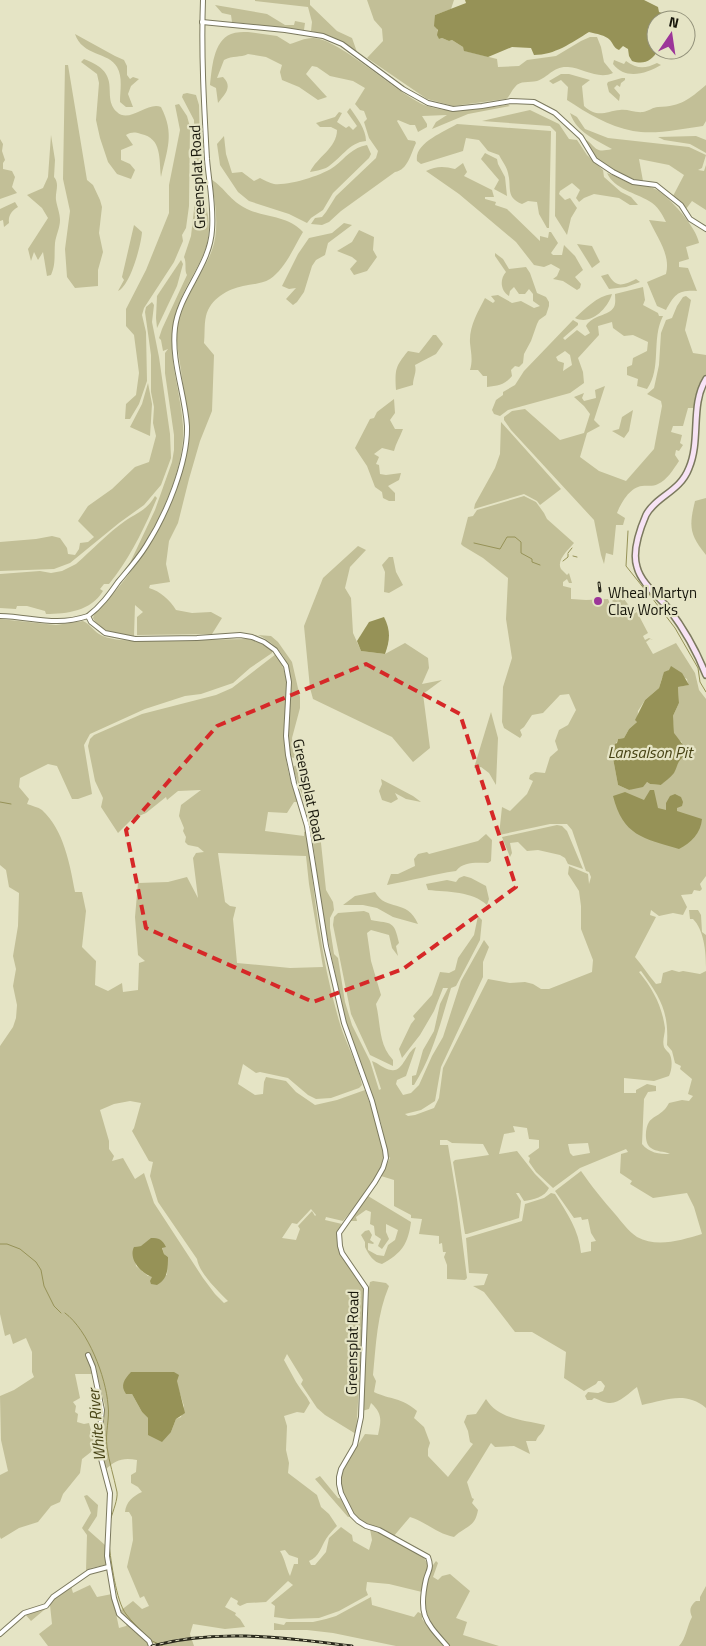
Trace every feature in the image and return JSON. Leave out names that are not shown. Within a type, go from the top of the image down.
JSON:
[{"type":"main road","points":[[706,379],[699,396],[694,447],[690,466],[679,485],[655,503],[648,512],[640,534],[636,560],[642,577],[669,609],[683,630],[706,675]]},
{"type":"street","name":"Greensplat Road","points":[[203,0],[204,116],[213,203],[212,231],[210,248],[182,303],[175,328],[175,348],[186,419],[186,446],[176,483],[150,540],[111,594],[88,616],[91,622],[105,633],[135,638],[252,637],[264,642],[275,650],[286,666],[289,682],[286,736],[288,755],[307,826],[326,946],[344,1023],[380,1128],[386,1158],[375,1182],[339,1234],[342,1253],[366,1288],[361,1417],[357,1437],[341,1469],[339,1484],[352,1515],[358,1521],[379,1530],[428,1557],[431,1564],[423,1594],[423,1612],[425,1618],[447,1646]]},
{"type":"street","points":[[202,22],[285,30],[323,36],[342,44],[403,89],[428,103],[453,109],[511,101],[534,102],[555,113],[581,137],[595,160],[612,172],[633,182],[656,184],[681,205],[690,219],[706,229]]},
{"type":"street","points":[[0,616],[55,622],[88,616]]},
{"type":"street","points":[[88,1355],[93,1367],[102,1410],[99,1437],[100,1455],[110,1493],[107,1556],[116,1608],[119,1614],[149,1641],[151,1646]]},
{"type":"street","points":[[0,1634],[24,1613],[46,1606],[57,1594],[89,1572],[108,1567]]},
{"type":"highlighted area","points":[[366,664],[460,714],[516,887],[403,969],[313,1002],[146,928],[126,830],[217,726]]},
{"type":"shaded area","points":[[255,0],[310,0],[310,5],[337,31],[352,38],[357,52],[330,36],[311,31],[312,22],[308,7]]},
{"type":"shaded area","points":[[367,0],[454,0],[451,9],[435,15],[439,39],[452,40],[463,47],[465,51],[497,59],[498,67],[519,66],[527,60],[556,56],[581,41],[590,37],[597,37],[604,62],[613,73],[602,75],[563,67],[537,81],[519,83],[506,99],[453,106],[427,99],[367,58],[383,41],[382,29],[374,20]]},
{"type":"shaded area","points":[[215,5],[267,14],[285,25],[294,25],[295,21],[305,23],[304,30],[232,22],[231,15],[222,13]]},
{"type":"shaded area","points":[[237,32],[277,36],[290,44],[309,38],[323,40],[337,46],[415,100],[437,109],[457,110],[510,106],[468,114],[432,129],[436,122],[447,115],[422,116],[427,127],[418,132],[415,125],[398,120],[408,140],[415,141],[416,143],[406,165],[341,211],[329,222],[322,225],[311,224],[315,218],[322,217],[336,196],[376,158],[378,151],[369,138],[364,122],[367,119],[364,111],[360,110],[355,104],[365,88],[353,81],[330,76],[317,67],[312,66],[306,74],[327,97],[318,100],[299,87],[282,80],[280,72],[282,65],[266,57],[248,54],[224,60],[217,78],[223,77],[228,87],[218,103],[216,88],[210,85],[214,56],[220,43],[225,38]]},
{"type":"shaded area","points":[[75,34],[124,60],[127,66],[127,75],[130,79],[133,77],[139,79],[131,86],[128,94],[133,107],[126,107],[120,102],[121,84],[117,67],[113,62],[83,46]]},
{"type":"shaded area","points":[[84,59],[104,71],[110,85],[112,106],[117,112],[127,115],[150,107],[161,107],[169,134],[161,177],[156,145],[148,136],[141,134],[130,133],[126,135],[133,145],[121,150],[121,160],[130,164],[135,170],[131,179],[117,174],[108,162],[96,120],[99,83],[97,74],[81,62]]},
{"type":"shaded area","points":[[614,60],[624,64],[626,61],[634,66],[641,67],[657,63],[661,65],[649,71],[630,74],[618,69],[613,64]]},
{"type":"shaded area","points":[[65,65],[68,65],[87,180],[93,185],[102,207],[99,233],[103,252],[98,270],[98,286],[75,288],[67,277],[65,249],[70,211],[63,179]]},
{"type":"shaded area","points":[[561,74],[569,74],[590,80],[582,86],[584,106],[598,113],[623,110],[643,112],[656,107],[679,104],[706,85],[706,121],[703,126],[659,132],[641,132],[624,129],[598,119],[567,100],[568,87],[561,80],[553,84],[549,81]]},
{"type":"shaded area","points":[[625,78],[625,80],[621,83],[620,87],[617,85],[614,88],[620,95],[619,101],[609,92],[607,84]]},
{"type":"shaded area","points":[[183,94],[196,95],[199,105],[201,191],[208,213],[209,232],[206,248],[184,291],[173,327],[173,364],[183,426],[180,461],[159,518],[129,565],[155,510],[172,462],[174,450],[174,435],[165,373],[165,353],[168,349],[163,351],[159,338],[187,275],[184,257],[191,236],[195,201],[194,120],[182,97]]},
{"type":"shaded area","points":[[179,104],[187,116],[190,127],[189,206],[186,228],[174,262],[144,308],[142,315],[146,332],[147,381],[139,404],[130,419],[125,419],[126,404],[136,395],[139,373],[134,335],[126,326],[126,309],[146,270],[169,213],[169,185],[180,130],[175,105]]},
{"type":"shaded area","points":[[350,108],[363,128],[366,141],[350,148],[326,168],[310,172],[334,142],[337,130],[331,127],[320,127],[316,123],[335,117],[339,112],[342,113],[337,122],[346,128],[349,126],[353,130],[357,126],[347,112]]},
{"type":"shaded area","points":[[530,110],[559,124],[569,139],[577,140],[587,155],[603,170],[604,177],[621,192],[631,197],[638,205],[630,205],[619,198],[594,194],[579,202],[576,198],[580,190],[572,183],[560,191],[559,194],[565,200],[570,198],[577,208],[571,218],[567,235],[555,216],[556,132],[550,126],[482,121]]},
{"type":"shaded area","points":[[570,113],[577,117],[585,129],[608,138],[689,147],[706,155],[702,168],[698,170],[704,171],[706,165],[706,210],[692,201],[686,209],[673,196],[684,175],[669,165],[639,159],[643,181],[625,176],[607,166],[595,156],[584,139],[598,150],[612,149],[582,131]]},
{"type":"shaded area","points":[[457,124],[551,131],[549,228],[547,228],[539,214],[537,202],[528,201],[522,204],[513,198],[510,192],[506,166],[499,155],[488,151],[479,140],[466,138],[463,151],[421,164],[417,161],[417,155],[425,143]]},
{"type":"shaded area","points":[[51,135],[55,160],[54,177],[57,185],[56,200],[60,220],[55,243],[54,267],[51,275],[47,276],[43,252],[38,260],[34,252],[31,261],[28,249],[48,218],[42,208],[27,195],[43,188],[48,177]]},
{"type":"shaded area","points":[[224,136],[226,154],[232,173],[242,172],[254,181],[260,178],[274,184],[297,182],[323,173],[335,166],[353,150],[362,146],[367,145],[371,154],[333,193],[323,210],[307,223],[289,214],[249,201],[238,192],[220,165],[217,144]]},
{"type":"shaded area","points":[[696,136],[706,140],[706,153],[690,144],[664,140],[658,137]]},
{"type":"shaded area","points":[[0,139],[3,144],[2,151],[5,160],[3,169],[12,171],[15,177],[12,187],[17,193],[0,199]]},
{"type":"shaded area","points":[[485,153],[497,159],[505,177],[507,196],[494,189],[499,180],[481,159]]},
{"type":"shaded area","points":[[463,163],[467,172],[464,176],[492,190],[494,197],[485,197],[485,199],[496,202],[495,205],[507,209],[540,241],[540,236],[548,238],[549,232],[551,232],[558,243],[551,253],[553,255],[562,255],[564,245],[575,256],[583,270],[575,277],[581,284],[580,288],[577,290],[563,281],[553,279],[557,276],[560,269],[551,264],[544,267],[534,265],[516,242],[459,194],[426,171],[440,167],[455,169]]},
{"type":"shaded area","points":[[607,173],[633,184],[647,186],[661,193],[682,213],[697,237],[699,243],[686,247],[689,259],[679,262],[679,267],[688,268],[697,291],[681,292],[672,300],[666,310],[657,306],[647,282],[666,274],[667,267],[665,253],[649,220],[666,222],[655,205],[620,187]]},
{"type":"shaded area","points":[[211,179],[241,206],[254,212],[290,222],[303,232],[289,257],[275,275],[264,282],[237,287],[226,292],[211,305],[206,316],[204,343],[214,355],[212,411],[200,441],[178,523],[169,541],[166,564],[170,582],[150,585],[149,588],[164,596],[176,610],[192,613],[211,612],[222,618],[212,634],[137,635],[137,617],[143,612],[135,605],[134,636],[116,633],[105,630],[96,623],[93,618],[94,615],[122,583],[149,545],[178,482],[186,454],[186,412],[177,329],[187,298],[208,260],[214,242],[216,214]]},
{"type":"shaded area","points":[[15,202],[18,207],[12,212],[9,223],[4,227],[3,220],[0,221],[0,209]]},
{"type":"shaded area","points":[[344,223],[352,225],[328,243],[325,255],[316,260],[312,266],[304,292],[293,305],[286,299],[296,288],[289,289],[282,286],[298,254],[309,238],[332,233]]},
{"type":"shaded area","points":[[134,225],[142,232],[140,246],[131,274],[127,282],[118,291],[124,280],[122,277]]},
{"type":"shaded area","points":[[359,230],[374,237],[373,250],[377,257],[367,271],[354,275],[350,269],[357,261],[337,251],[352,242]]},
{"type":"shaded area","points":[[577,244],[592,246],[600,262],[592,268]]},
{"type":"shaded area","points":[[495,253],[503,259],[509,269],[526,267],[537,293],[546,297],[549,306],[546,315],[537,324],[524,354],[523,363],[511,370],[512,376],[504,383],[487,387],[487,376],[483,376],[478,370],[470,370],[472,360],[471,331],[474,319],[485,298],[493,303],[495,301],[491,296],[498,295],[512,303],[521,301],[534,308],[540,306],[533,301],[533,294],[529,289],[525,294],[519,294],[514,287],[510,291],[509,296],[506,294],[502,278],[506,272],[495,256]]},
{"type":"shaded area","points":[[181,260],[183,264],[177,286],[157,328],[157,296]]},
{"type":"shaded area","points":[[608,274],[617,284],[627,283],[636,279],[640,282],[626,287],[609,289],[601,276]]},
{"type":"shaded area","points":[[643,287],[645,300],[643,305],[658,313],[659,316],[663,316],[659,325],[654,372],[652,381],[647,389],[637,386],[638,379],[627,375],[627,367],[632,365],[633,358],[647,351],[648,342],[633,335],[624,336],[613,328],[612,322],[598,326],[599,335],[578,358],[583,372],[584,383],[570,393],[508,410],[500,416],[494,414],[492,410],[496,400],[503,395],[503,392],[515,385],[524,371],[573,320],[578,325],[563,338],[565,340],[577,330],[585,336],[590,333],[586,326],[592,320],[612,310],[615,304],[615,294]],"holes":[[[565,351],[570,355],[572,365],[563,371],[564,363],[558,361],[556,357]]]},
{"type":"shaded area","points":[[612,294],[607,305],[593,318],[581,320],[575,318],[596,300]]},
{"type":"shaded area","points":[[686,296],[691,300],[685,330],[693,353],[706,355],[706,374],[695,408],[688,408],[683,426],[673,426],[671,432],[682,435],[680,443],[683,445],[679,451],[676,450],[675,455],[679,461],[670,474],[661,482],[638,487],[626,496],[617,513],[625,518],[623,525],[616,525],[613,555],[606,553],[604,564],[594,520],[511,430],[504,417],[512,411],[525,409],[560,440],[584,433],[590,414],[574,397],[584,393],[582,398],[584,401],[596,398],[595,390],[605,386],[594,420],[600,426],[587,433],[580,457],[599,471],[626,481],[654,449],[662,406],[661,401],[647,394],[654,388],[659,365],[661,333],[666,320],[672,318],[677,306],[683,297]]},
{"type":"shaded area","points":[[152,302],[154,305],[152,322],[170,434],[171,458],[161,485],[144,505],[70,563],[54,569],[0,571],[0,542],[52,536],[60,538],[67,548],[68,554],[75,555],[80,543],[88,542],[94,537],[78,521],[88,506],[112,489],[135,467],[149,462],[156,436],[153,423],[154,407],[151,392],[151,355],[145,312],[146,307]]},
{"type":"shaded area","points":[[433,335],[436,335],[443,344],[436,354],[415,365],[413,385],[396,390],[396,373],[400,361],[408,351],[419,353]]},
{"type":"shaded area","points":[[148,383],[152,404],[150,436],[130,427],[142,404]]},
{"type":"shaded area","points":[[394,399],[395,413],[390,420],[395,429],[403,429],[394,451],[382,448],[374,454],[379,457],[376,464],[379,465],[380,474],[401,473],[399,480],[388,486],[395,493],[395,501],[389,501],[383,498],[382,492],[375,487],[367,466],[355,448],[370,419],[374,418],[377,412]]},
{"type":"shaded area","points":[[633,410],[629,431],[624,438],[612,431],[619,429],[622,417]]},
{"type":"shaded area","points":[[501,422],[561,489],[540,505],[537,501],[524,494],[474,509],[500,454]]},
{"type":"shaded area","points":[[155,496],[157,498],[152,510],[130,554],[109,584],[104,584],[100,589],[103,591],[92,603],[78,610],[54,614],[46,614],[45,611],[27,606],[17,606],[16,609],[0,608],[0,574],[40,571],[51,573],[62,571],[76,564],[106,536],[145,508]]},
{"type":"shaded area","points":[[524,496],[536,502],[547,519],[574,543],[560,562],[561,569],[567,575],[569,573],[572,583],[569,583],[567,579],[563,582],[563,586],[571,588],[571,599],[608,599],[615,614],[628,616],[637,612],[648,633],[643,636],[645,640],[649,638],[653,640],[650,639],[646,642],[653,654],[676,643],[695,673],[699,690],[706,699],[706,876],[700,884],[702,889],[700,891],[694,890],[692,894],[681,895],[687,907],[683,915],[673,913],[659,916],[651,910],[650,915],[656,917],[635,957],[656,984],[661,983],[663,973],[672,970],[700,974],[706,971],[706,1408],[683,1398],[668,1399],[642,1405],[637,1387],[613,1403],[594,1398],[587,1400],[585,1396],[588,1392],[598,1393],[603,1391],[605,1386],[601,1381],[598,1381],[584,1391],[564,1378],[566,1352],[532,1332],[515,1332],[484,1292],[473,1286],[484,1285],[488,1274],[469,1273],[466,1238],[522,1221],[525,1204],[544,1198],[551,1193],[555,1194],[572,1222],[578,1237],[581,1253],[591,1251],[591,1242],[596,1241],[591,1233],[588,1219],[574,1218],[555,1191],[581,1171],[623,1223],[637,1237],[653,1242],[670,1242],[702,1234],[694,1207],[687,1193],[653,1198],[630,1184],[632,1181],[620,1173],[621,1154],[628,1152],[626,1149],[580,1168],[553,1188],[536,1172],[529,1162],[530,1158],[528,1156],[539,1148],[539,1140],[529,1139],[527,1128],[513,1126],[515,1132],[504,1134],[499,1154],[517,1151],[549,1188],[542,1196],[527,1201],[524,1201],[519,1193],[516,1193],[521,1201],[519,1218],[465,1234],[453,1162],[455,1160],[489,1155],[483,1144],[452,1143],[447,1140],[440,1140],[440,1145],[448,1145],[467,1278],[465,1280],[447,1279],[447,1265],[444,1257],[446,1252],[443,1252],[442,1243],[439,1244],[439,1236],[419,1234],[422,1219],[411,1218],[411,1215],[394,1206],[394,1180],[381,1176],[390,1158],[381,1123],[346,1023],[323,917],[310,821],[321,843],[326,890],[333,902],[334,910],[330,918],[330,928],[334,954],[338,958],[345,1002],[352,1025],[370,1061],[379,1090],[381,1089],[372,1061],[395,1070],[402,1065],[416,1047],[406,1076],[397,1080],[396,1084],[403,1095],[411,1093],[419,1085],[443,1037],[461,981],[484,940],[489,947],[483,962],[483,977],[441,1067],[435,1101],[421,1110],[405,1114],[408,1116],[434,1108],[439,1098],[443,1068],[488,979],[510,983],[525,982],[541,989],[549,989],[592,972],[593,960],[581,929],[579,891],[568,874],[569,866],[588,874],[589,884],[591,877],[589,872],[586,871],[572,830],[567,824],[550,824],[499,835],[502,807],[510,811],[527,794],[533,781],[529,779],[530,775],[535,772],[545,773],[550,757],[558,750],[555,741],[559,730],[568,725],[576,710],[569,694],[560,695],[543,713],[532,715],[520,730],[522,735],[520,738],[504,728],[502,722],[503,687],[512,658],[506,619],[508,578],[483,558],[461,544],[468,517],[473,516],[477,510]],"holes":[[[669,670],[687,679],[688,685],[678,687],[679,703],[673,716],[674,734],[682,742],[680,756],[674,771],[661,785],[647,782],[629,790],[618,785],[612,753],[618,739],[624,738],[629,729],[637,722],[638,711],[645,700],[659,688],[662,678]],[[641,971],[648,980],[662,1005],[665,1014],[667,1045],[672,1051],[675,1063],[681,1066],[680,1069],[692,1079],[688,1094],[693,1096],[689,1101],[682,1100],[669,1103],[664,1110],[651,1119],[647,1128],[646,1140],[649,1146],[655,1150],[670,1154],[655,1152],[642,1144],[644,1099],[648,1092],[656,1091],[656,1086],[647,1084],[636,1090],[636,1093],[624,1093],[624,1078],[654,1081],[669,1076],[672,1061],[663,1044],[665,1028],[662,1012],[653,991],[639,972]],[[588,1143],[590,1153],[573,1156],[570,1153],[568,1144]]]},
{"type":"shaded area","points":[[706,498],[706,555],[693,535],[691,524],[695,501]]},
{"type":"shaded area","points":[[358,546],[366,550],[350,567],[345,588],[351,598],[353,633],[361,651],[385,654],[405,643],[428,658],[429,668],[422,684],[442,680],[423,694],[430,748],[413,762],[392,737],[313,699],[310,688],[304,626],[323,578]]},
{"type":"shaded area","points":[[389,557],[393,557],[396,572],[403,585],[389,593],[384,592],[385,572],[382,565]]},
{"type":"shaded area","points":[[612,598],[624,599],[636,611],[624,614],[625,608],[617,605],[613,606]]},
{"type":"shaded area","points":[[0,619],[56,625],[83,621],[103,636],[111,639],[135,641],[249,639],[272,650],[272,653],[250,668],[233,683],[145,709],[90,734],[84,745],[92,794],[72,799],[57,766],[48,764],[20,778],[19,787],[29,799],[27,804],[42,810],[50,818],[61,838],[68,859],[75,892],[82,892],[86,911],[82,947],[96,961],[95,985],[108,991],[122,983],[123,992],[138,990],[139,963],[145,961],[138,955],[135,917],[138,883],[168,882],[187,877],[198,898],[193,858],[196,853],[204,852],[198,847],[188,845],[185,842],[184,828],[179,816],[181,805],[201,790],[178,791],[167,800],[166,797],[146,813],[132,819],[118,833],[101,807],[103,798],[95,781],[88,746],[90,739],[94,735],[142,714],[216,695],[232,688],[276,654],[283,668],[287,683],[284,730],[285,748],[289,775],[298,802],[294,802],[287,813],[268,812],[265,831],[304,836],[304,832],[307,831],[323,952],[333,1000],[362,1085],[359,1088],[331,1098],[316,1099],[308,1095],[288,1078],[260,1072],[256,1073],[243,1064],[238,1084],[255,1095],[263,1094],[266,1077],[286,1081],[296,1092],[315,1105],[337,1100],[365,1090],[383,1150],[382,1164],[374,1181],[343,1221],[326,1217],[325,1220],[342,1224],[338,1236],[340,1254],[365,1289],[356,1434],[317,1408],[301,1384],[303,1380],[287,1354],[284,1360],[310,1403],[304,1413],[297,1412],[284,1416],[287,1426],[286,1450],[289,1463],[288,1473],[317,1495],[321,1507],[329,1514],[337,1526],[327,1537],[317,1554],[309,1561],[311,1565],[315,1565],[326,1552],[329,1538],[341,1527],[352,1535],[353,1541],[369,1550],[372,1540],[370,1529],[375,1530],[423,1556],[429,1567],[422,1592],[389,1584],[367,1582],[366,1590],[368,1595],[339,1611],[319,1618],[289,1619],[274,1617],[275,1606],[271,1603],[293,1585],[288,1581],[266,1602],[247,1603],[240,1606],[237,1604],[238,1601],[231,1597],[225,1607],[236,1613],[235,1615],[245,1627],[225,1629],[193,1624],[190,1634],[194,1646],[158,1646],[154,1643],[149,1646],[48,1646],[39,1634],[52,1624],[50,1605],[55,1596],[71,1586],[73,1593],[90,1585],[97,1597],[112,1594],[119,1628],[126,1626],[129,1622],[120,1611],[133,1601],[142,1609],[149,1606],[144,1596],[140,1598],[127,1567],[133,1540],[132,1517],[129,1512],[125,1512],[130,1500],[142,1492],[131,1483],[131,1475],[136,1472],[137,1460],[120,1460],[105,1470],[101,1439],[105,1406],[97,1374],[75,1374],[80,1398],[73,1402],[76,1406],[75,1412],[78,1414],[77,1422],[89,1423],[95,1445],[91,1452],[82,1459],[80,1473],[63,1494],[60,1502],[51,1506],[38,1522],[19,1528],[1,1539],[0,1537],[0,1475],[8,1471],[1,1440],[0,1396],[14,1390],[34,1377],[32,1372],[32,1352],[26,1338],[13,1344],[10,1334],[5,1336],[0,1314],[0,1046],[13,1027],[16,1018],[17,1005],[13,986],[16,969],[13,956],[18,926],[19,893],[9,887],[6,870],[0,865]],"holes":[[[218,853],[306,856],[323,967],[290,968],[237,963],[233,919],[236,907],[230,906],[225,902]],[[130,1101],[141,1103],[132,1131],[149,1161],[153,1162],[150,1176],[158,1202],[197,1259],[205,1276],[228,1301],[224,1303],[203,1278],[154,1203],[144,1173],[135,1179],[123,1158],[112,1161],[114,1156],[109,1149],[109,1141],[100,1110],[114,1104]],[[311,1209],[316,1215],[312,1211],[298,1226],[300,1229],[296,1240],[282,1238],[292,1223],[297,1224]],[[134,1247],[162,1247],[164,1254],[168,1257],[167,1275],[148,1276],[136,1266]],[[136,1372],[173,1372],[184,1406],[181,1417],[176,1419],[171,1432],[148,1426],[148,1418],[142,1412],[132,1394]],[[285,1550],[289,1555],[298,1558],[298,1564],[294,1564],[290,1576],[280,1551]]]},
{"type":"shaded area","points":[[258,635],[271,636],[278,642],[292,662],[300,697],[300,708],[292,738],[294,754],[297,755],[297,759],[291,757],[288,740],[291,691],[288,665],[282,654],[272,644]]},
{"type":"shaded area","points":[[491,712],[498,738],[496,785],[489,773],[481,767],[474,768]]},
{"type":"shaded area","points":[[298,765],[300,767],[298,774],[303,782],[311,782],[312,791],[306,794],[305,798],[308,806],[305,804],[293,768]]},
{"type":"shaded area","points":[[381,779],[421,802],[406,799],[395,793],[398,799],[391,803],[382,800],[379,791],[382,784]]},
{"type":"shaded area","points":[[557,825],[562,826],[567,831],[583,869],[568,864],[565,858],[560,855],[538,850],[527,851],[518,842],[510,843],[512,853],[510,857],[502,837]]},
{"type":"shaded area","points":[[486,834],[492,840],[491,861],[488,863],[467,864],[456,871],[387,885],[391,874],[398,874],[415,866],[414,859],[418,854],[427,852],[429,854],[478,841]]},
{"type":"shaded area","points":[[464,876],[486,886],[489,899],[487,905],[481,900],[467,895],[428,890],[426,884],[447,880],[456,882]]},
{"type":"shaded area","points":[[375,892],[385,902],[408,911],[418,924],[393,917],[377,908],[363,905],[343,905],[355,896]]},
{"type":"shaded area","points":[[689,910],[698,910],[701,915],[702,932],[706,935],[706,967],[702,935],[697,924],[693,919],[690,919]]},
{"type":"shaded area","points":[[364,911],[369,913],[371,920],[391,924],[399,943],[396,946],[398,956],[392,948],[389,935],[371,930],[367,933],[371,961],[381,995],[376,1004],[382,1041],[393,1060],[393,1066],[370,1055],[351,1014],[333,925],[334,917],[338,913]]},
{"type":"shaded area","points":[[478,916],[482,920],[480,940],[456,986],[451,988],[431,1050],[421,1074],[414,1085],[412,1085],[412,1076],[416,1075],[423,1050],[434,1031],[440,1004],[448,988],[443,988],[434,1011],[420,1035],[402,1058],[399,1049],[415,1019],[413,1016],[432,995],[440,972],[449,973],[455,970],[458,958],[474,935]]},
{"type":"shaded area","points":[[368,1196],[411,1222],[403,1247],[395,1256],[382,1264],[376,1262],[370,1255],[361,1235],[369,1230],[372,1235],[370,1240],[374,1243],[368,1243],[368,1250],[377,1255],[384,1256],[388,1245],[395,1240],[398,1230],[386,1224],[386,1232],[389,1239],[382,1249],[378,1246],[381,1239],[375,1235],[374,1226],[370,1224],[371,1212],[366,1210],[356,1217],[357,1221],[350,1221]]},
{"type":"shaded area","points":[[370,1282],[386,1283],[389,1286],[378,1330],[373,1375],[376,1381],[374,1392],[401,1401],[417,1411],[414,1418],[424,1427],[430,1443],[428,1456],[448,1477],[473,1444],[470,1442],[464,1422],[467,1415],[476,1414],[486,1399],[491,1406],[504,1415],[545,1425],[536,1441],[526,1441],[530,1454],[514,1446],[495,1447],[491,1443],[467,1482],[474,1499],[472,1503],[478,1510],[477,1516],[472,1524],[454,1537],[410,1517],[393,1537],[359,1520],[354,1515],[341,1488],[342,1470],[365,1434],[378,1435],[380,1426],[378,1411],[371,1403],[369,1409],[362,1411],[369,1287]]},
{"type":"shaded area","points":[[320,1476],[338,1498],[343,1499],[351,1516],[348,1517],[315,1479]]},
{"type":"shaded area","points":[[87,1495],[98,1505],[97,1516],[88,1530],[105,1545],[106,1563],[86,1571],[87,1535],[82,1528],[91,1513],[84,1496]]},
{"type":"shaded area","points":[[436,1561],[438,1563],[433,1577],[438,1580],[442,1576],[450,1574],[470,1591],[456,1618],[467,1622],[463,1635],[499,1646],[449,1646],[440,1636],[429,1617],[425,1600],[429,1578]]},
{"type":"shaded area","points":[[706,1586],[706,1646],[679,1646],[692,1617],[691,1606],[696,1601],[700,1601]]},
{"type":"shaded area","points":[[371,1597],[372,1605],[414,1617],[418,1612],[422,1614],[422,1619],[444,1646],[396,1646],[333,1633],[307,1630],[274,1630],[274,1623],[284,1625],[286,1622],[313,1622],[336,1616]]},
{"type":"shaded area","points":[[50,1605],[31,1621],[25,1614]]},
{"type":"water","points":[[465,0],[644,0],[658,7],[659,10],[646,10],[646,60],[648,60],[644,62],[632,61],[628,49],[623,46],[619,50],[606,37],[589,32],[563,48],[549,53],[534,55],[531,48],[512,47],[488,57],[464,51],[463,47],[452,40],[439,39],[437,35],[438,30],[434,26],[435,15],[466,3]]},
{"type":"water","points":[[384,617],[389,636],[385,654],[361,651],[357,641],[369,622]]},
{"type":"water","name":"Lansalson Pit","points":[[671,666],[682,673],[689,685],[678,687],[679,703],[673,716],[674,733],[687,750],[685,756],[679,761],[674,773],[661,785],[647,782],[643,787],[629,790],[618,785],[612,753],[615,744],[618,739],[624,738],[629,729],[637,722],[635,720],[645,700],[659,688],[664,672],[669,670]]},
{"type":"water","points":[[650,790],[654,790],[658,808],[666,810],[666,803],[670,796],[675,794],[681,797],[683,802],[682,806],[677,808],[677,811],[702,819],[700,829],[688,844],[679,849],[655,842],[636,833],[622,820],[613,796],[625,792],[644,800]]},
{"type":"water","points":[[151,1238],[163,1242],[166,1247],[162,1248],[164,1254],[168,1257],[165,1276],[161,1283],[157,1285],[151,1284],[152,1277],[140,1269],[133,1256],[134,1247],[141,1246]]},
{"type":"water","points":[[131,1372],[174,1372],[179,1375],[177,1381],[185,1413],[176,1419],[171,1432],[162,1442],[148,1435],[148,1418],[142,1412],[132,1394],[126,1394],[124,1391],[124,1383]]},
{"type":"waterway","points":[[628,531],[626,566],[646,591]]},
{"type":"waterway","points":[[474,543],[500,549],[507,537],[515,537],[521,542],[521,553],[532,559],[532,562],[540,565]]},
{"type":"waterway","points":[[568,553],[572,548]]},
{"type":"waterway","points":[[563,561],[568,557],[568,554]]},
{"type":"waterway","points":[[573,556],[577,557]]},
{"type":"waterway","points":[[649,594],[675,628],[698,668],[700,682],[706,692]]},
{"type":"waterway","points":[[0,802],[11,804]]},
{"type":"waterway","name":"White River","points":[[0,1244],[7,1244],[20,1249],[36,1262],[41,1270],[44,1286],[54,1306],[61,1313]]},
{"type":"waterway","name":"White River","points":[[65,1313],[88,1342],[100,1368],[107,1394],[107,1447],[117,1492],[111,1518]]},
{"type":"waterway","name":"White River","points":[[109,1544],[114,1580],[122,1608],[145,1635]]},
{"type":"waterway","name":"White River","points":[[150,1640],[163,1646]]},
{"type":"railway","points":[[599,583],[600,591]]},
{"type":"railway","points":[[152,1646],[201,1637],[226,1636],[252,1636],[352,1646]]},
{"type":"place","name":"Wheal Martyn Clay Works","points":[[598,601]]}]
